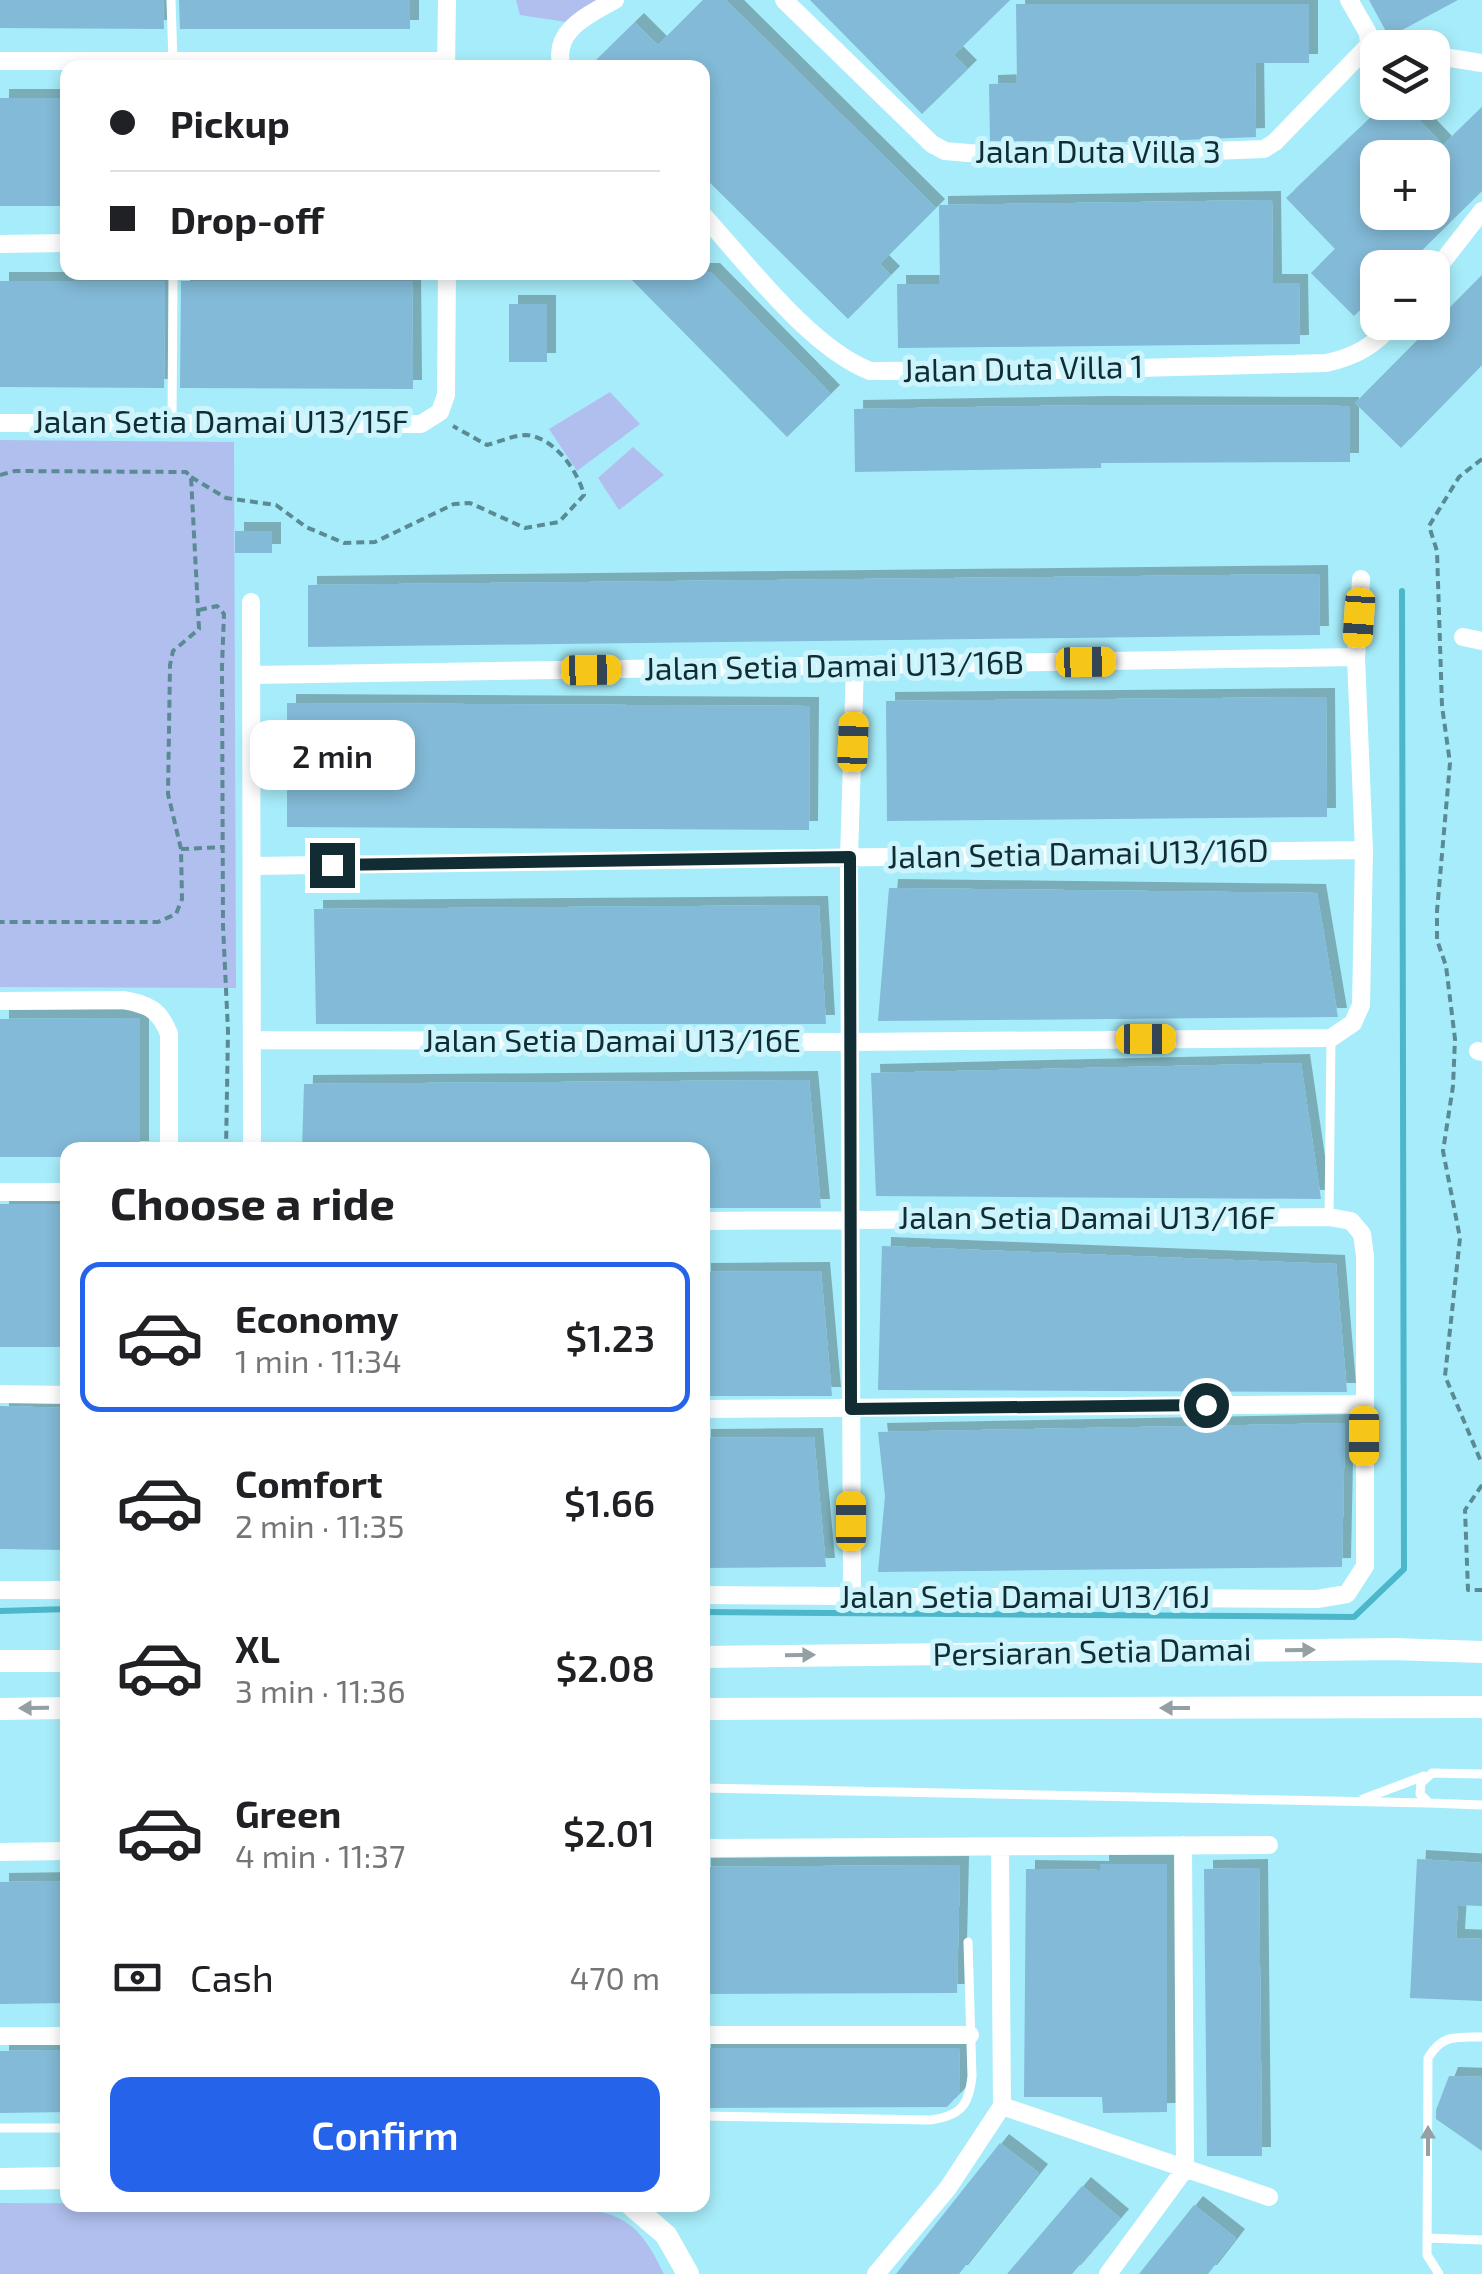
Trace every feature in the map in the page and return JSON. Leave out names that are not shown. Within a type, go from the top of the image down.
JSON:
[{"type":"street","points":[[446,0],[446,60]]},
{"type":"street","points":[[561,60],[560,44],[567,32],[614,0]]},
{"type":"street","name":"Jalan Duta Villa 3","points":[[784,0],[932,144],[968,153],[1264,149],[1360,61]]},
{"type":"street","points":[[1349,0],[1366,30]]},
{"type":"street","points":[[1450,58],[1482,63]]},
{"type":"street","points":[[0,61],[60,62]]},
{"type":"street","points":[[1450,252],[1482,212]]},
{"type":"street","name":"Jalan Duta Villa 1","points":[[710,223],[822,342],[846,362],[870,371],[1326,363],[1347,359],[1376,340]]},
{"type":"street","points":[[0,244],[60,243]]},
{"type":"street","points":[[440,412],[446,395],[447,280]]},
{"type":"street","name":"Jalan Setia Damai U13/15F","points":[[0,423],[421,424],[440,412]]},
{"type":"street","points":[[1331,1038],[1353,1023],[1361,1004],[1364,850],[1356,657],[1362,580]]},
{"type":"street","points":[[252,602],[252,1142]]},
{"type":"street","name":"Jalan Setia Damai U13/16B","points":[[251,675],[1356,657]]},
{"type":"street","points":[[852,1595],[850,857],[855,665]]},
{"type":"street","name":"Jalan Setia Damai U13/16D","points":[[252,866],[1364,850]]},
{"type":"street","points":[[0,1001],[123,1000],[140,1002],[163,1016],[169,1034],[169,1142]]},
{"type":"street","name":"Jalan Setia Damai U13/16E","points":[[252,1040],[851,1042],[1331,1038]]},
{"type":"street","points":[[0,1192],[60,1192]]},
{"type":"street","name":"Jalan Setia Damai U13/16F","points":[[710,1221],[1329,1217],[1352,1221],[1362,1234],[1365,1256],[1364,1404]]},
{"type":"street","points":[[0,1394],[60,1394]]},
{"type":"street","points":[[710,1409],[1364,1404]]},
{"type":"street","name":"Jalan Setia Damai U13/16J","points":[[710,1594],[1317,1599],[1347,1594],[1366,1566],[1364,1404]]},
{"type":"street","points":[[0,1590],[60,1590]]},
{"type":"street","name":"Persiaran Setia Damai","points":[[710,1656],[1394,1648],[1482,1652]]},
{"type":"street","points":[[0,1660],[60,1661]]},
{"type":"street","name":"Persiaran Setia Damai","points":[[710,1709],[1482,1707]]},
{"type":"street","points":[[0,1709],[60,1708]]},
{"type":"street","points":[[1108,2274],[1185,2168],[1183,1845]]},
{"type":"street","points":[[710,1848],[1269,1845]]},
{"type":"street","points":[[876,2274],[948,2188],[1002,2106],[1000,1848]]},
{"type":"street","points":[[0,1852],[60,1851]]},
{"type":"street","points":[[0,2036],[60,2036]]},
{"type":"street","points":[[710,2036],[970,2036]]},
{"type":"street","points":[[1002,2106],[1269,2196]]},
{"type":"street","points":[[0,2179],[60,2178]]},
{"type":"street","points":[[639,2212],[666,2234],[688,2274]]},
{"type":"lane","points":[[172,0],[173,60]]},
{"type":"lane","points":[[172,280],[172,423]]},
{"type":"lane","points":[[1329,1217],[1331,1038]]},
{"type":"lane","points":[[1430,1803],[1420,1794],[1421,1783],[1432,1773]]},
{"type":"lane","points":[[1356,1802],[1432,1773],[1482,1774]]},
{"type":"lane","points":[[710,1788],[1482,1805]]},
{"type":"lane","points":[[710,2116],[930,2120],[950,2117],[963,2109],[970,2097],[968,1942]]},
{"type":"lane","points":[[1439,2274],[1428,2255],[1428,2058],[1434,2047],[1451,2036],[1482,2037]]},
{"type":"lane","points":[[0,2128],[60,2128]]},
{"type":"lane","points":[[1428,2238],[1482,2240]]},
{"type":"path","points":[[0,475],[15,471],[96,474],[176,470],[226,498],[276,506],[306,527],[344,543],[375,542],[454,504],[470,503],[524,528],[559,522],[584,495],[579,477],[542,439],[524,435],[480,444],[440,412]]},
{"type":"path","points":[[1482,459],[1459,478],[1429,526],[1437,551],[1442,706],[1450,763],[1437,911],[1438,940],[1446,966],[1455,1039],[1453,1086],[1443,1151],[1460,1238],[1445,1376],[1482,1464]]},
{"type":"path","points":[[0,922],[158,922],[176,914],[182,899],[181,850],[168,794],[170,664],[174,651],[199,629],[191,477]]},
{"type":"path","points":[[199,610],[216,606],[224,614],[226,1142]]},
{"type":"path","points":[[181,850],[224,847]]},
{"type":"path","points":[[1482,1485],[1464,1510],[1463,1525],[1468,1590],[1482,1590]]},
{"type":"shaded area","points":[[516,0],[601,0],[566,22],[520,15]]},
{"type":"shaded area","points":[[610,392],[640,424],[577,471],[549,429]]},
{"type":"shaded area","points":[[0,440],[234,442],[236,988],[0,987]]},
{"type":"shaded area","points":[[633,447],[664,475],[619,510],[598,478]]},
{"type":"shaded area","points":[[0,2203],[60,2203],[60,2212],[602,2212],[636,2230],[664,2274],[0,2274]]},
{"type":"building","points":[[0,0],[163,0],[164,29],[0,28]]},
{"type":"building","points":[[179,0],[410,0],[410,29],[180,29]]},
{"type":"building","points":[[703,0],[726,0],[936,208],[880,264],[891,275],[848,319],[710,183],[710,60],[596,60],[635,22],[658,45]]},
{"type":"building","points":[[810,0],[1010,0],[954,55],[968,69],[922,114]]},
{"type":"building","points":[[1369,0],[1458,0],[1402,30],[1385,30]]},
{"type":"building","points":[[1016,4],[1309,4],[1309,63],[1255,63],[1256,137],[1135,142],[990,141],[989,84],[1017,83]]},
{"type":"building","points":[[0,98],[60,98],[60,206],[0,206]]},
{"type":"building","points":[[1482,107],[1482,191],[1450,223],[1448,140]]},
{"type":"building","points":[[1368,120],[1419,120],[1438,140],[1360,140],[1360,230],[1442,230],[1422,250],[1360,250],[1360,310],[1354,316],[1311,273],[1335,249],[1286,198]]},
{"type":"building","points":[[1272,200],[1273,283],[1299,283],[1300,344],[898,348],[897,284],[940,284],[939,205]]},
{"type":"building","points":[[711,272],[831,394],[787,437],[632,280],[710,280]]},
{"type":"building","points":[[1482,275],[1482,365],[1401,448],[1355,403],[1418,340],[1450,340],[1450,307]]},
{"type":"building","points":[[0,281],[165,281],[164,388],[0,387]]},
{"type":"building","points":[[181,281],[412,281],[413,389],[180,388]]},
{"type":"building","points":[[509,304],[547,304],[547,362],[509,362]]},
{"type":"building","points":[[1350,406],[1350,462],[1101,463],[1101,468],[855,472],[854,409]]},
{"type":"building","points":[[235,531],[272,531],[272,553],[235,553]]},
{"type":"building","points":[[1319,574],[1320,635],[308,647],[308,585]]},
{"type":"building","points":[[1326,697],[1327,817],[887,821],[886,701]]},
{"type":"building","points":[[287,703],[810,706],[809,830],[287,827]]},
{"type":"building","points":[[889,888],[1317,893],[1338,1017],[878,1021]]},
{"type":"building","points":[[819,905],[826,1024],[316,1024],[314,909]]},
{"type":"building","points":[[140,1018],[140,1142],[60,1142],[60,1157],[0,1157],[0,1019]]},
{"type":"building","points":[[1301,1063],[1321,1199],[876,1196],[871,1073]]},
{"type":"building","points":[[809,1080],[821,1208],[710,1208],[710,1142],[302,1142],[304,1084]]},
{"type":"building","points":[[0,1204],[60,1204],[60,1347],[0,1347]]},
{"type":"building","points":[[882,1246],[1336,1264],[1347,1392],[878,1390]]},
{"type":"building","points":[[821,1271],[832,1396],[710,1396],[710,1272]]},
{"type":"building","points":[[0,1406],[60,1408],[60,1550],[0,1549]]},
{"type":"building","points":[[1345,1423],[1342,1567],[878,1572],[885,1496],[878,1432]]},
{"type":"building","points":[[814,1437],[826,1567],[710,1568],[710,1438]]},
{"type":"building","points":[[1417,1859],[1482,1863],[1482,1906],[1458,1905],[1456,1938],[1482,1939],[1482,2001],[1410,1998]]},
{"type":"building","points":[[1100,1864],[1167,1864],[1167,2112],[1103,2113],[1102,2097],[1024,2097],[1026,1869],[1100,1870]]},
{"type":"building","points":[[960,1865],[957,1993],[710,1994],[710,1867]]},
{"type":"building","points":[[1259,1868],[1262,2156],[1207,2156],[1204,1869]]},
{"type":"building","points":[[60,1881],[60,2003],[0,2004],[0,1882]]},
{"type":"building","points":[[710,2048],[959,2048],[960,2093],[947,2107],[710,2108]]},
{"type":"building","points":[[60,2050],[60,2112],[0,2113],[0,2051]]},
{"type":"building","points":[[1449,2076],[1482,2077],[1482,2151],[1436,2119]]},
{"type":"building","points":[[1000,2143],[1039,2173],[959,2274],[896,2274]]},
{"type":"building","points":[[1082,2186],[1120,2218],[1072,2274],[1007,2274]]},
{"type":"building","points":[[1194,2205],[1236,2238],[1208,2274],[1139,2274]]},
{"type":"waterway","points":[[710,1612],[1354,1617],[1404,1569],[1402,591]]},
{"type":"waterway","points":[[0,1611],[60,1609]]},
{"type":"route","points":[[332,865],[850,857],[851,1409],[1206,1405]]}]
